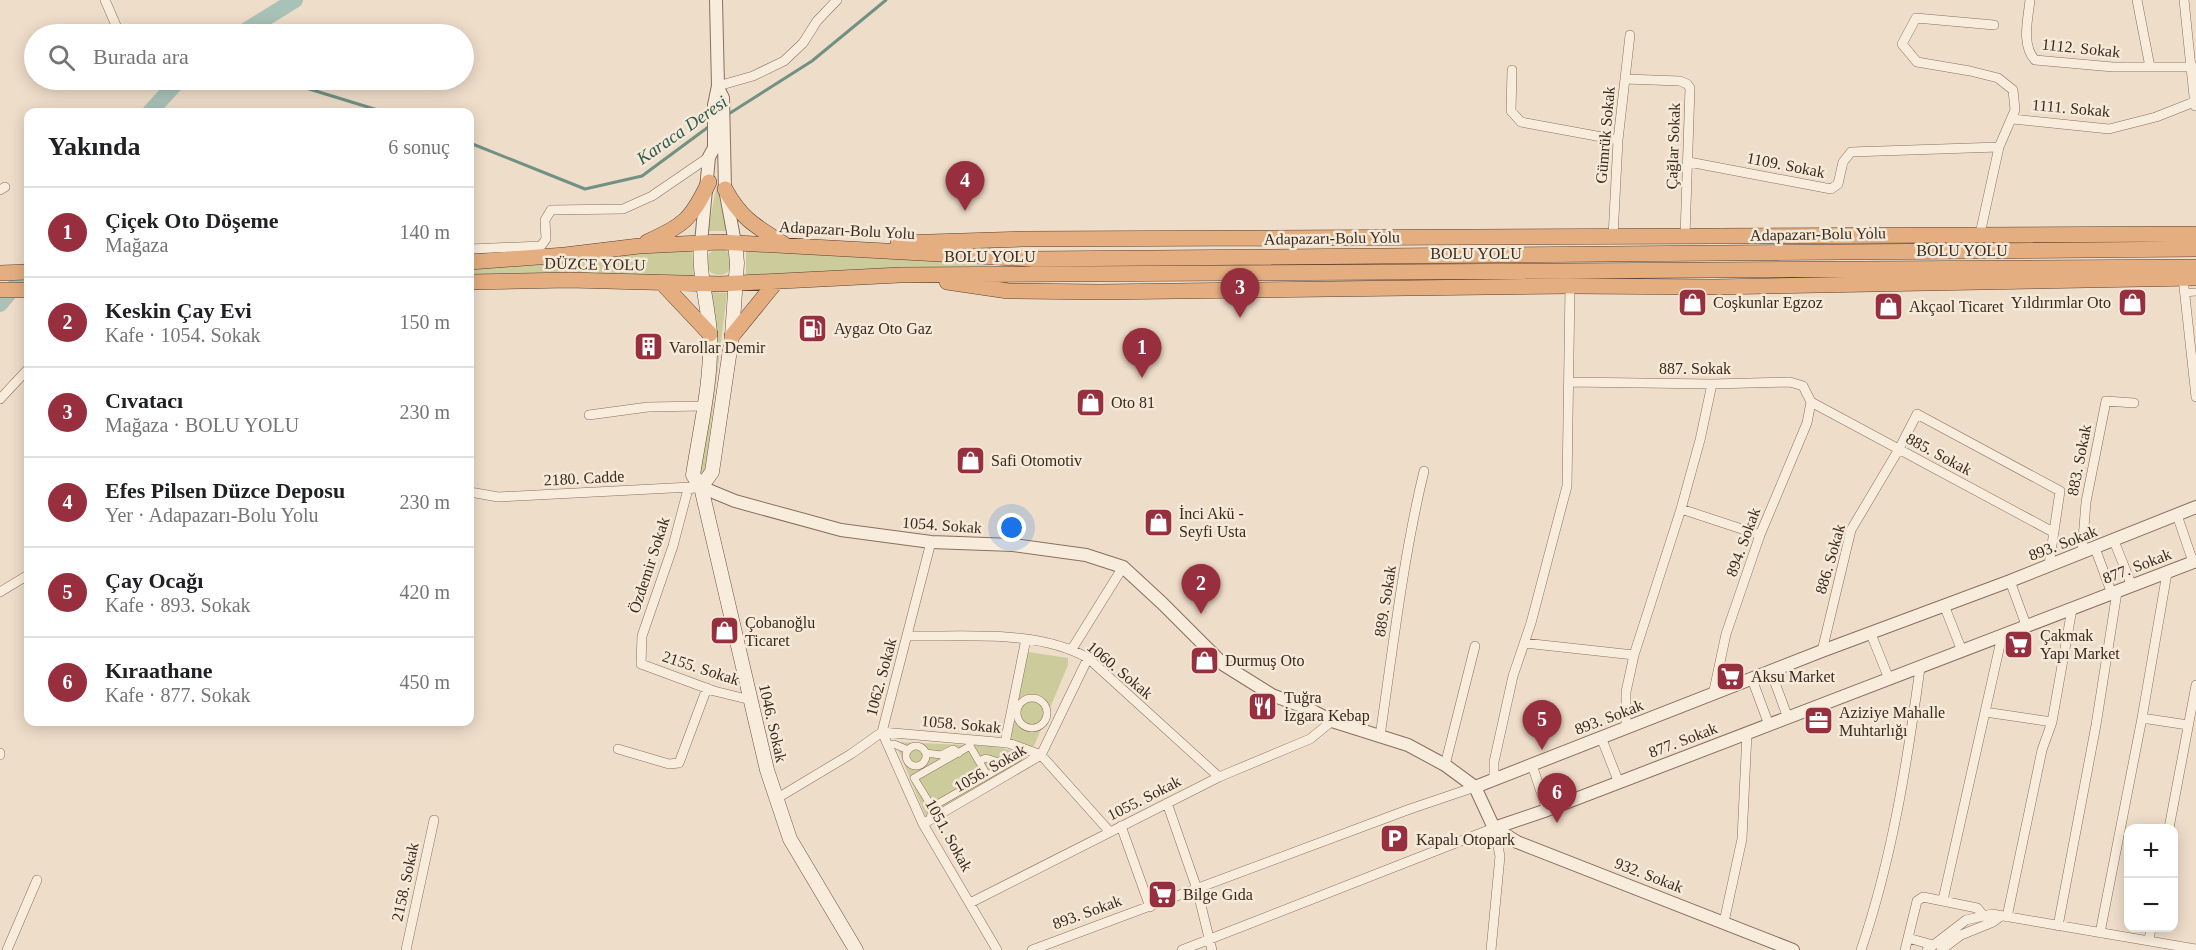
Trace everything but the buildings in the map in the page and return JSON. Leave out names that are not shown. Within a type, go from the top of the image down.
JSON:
[{"type":"highway","points":[[639,246],[675,229],[695,210],[708,182]]},
{"type":"highway","points":[[725,189],[735,208],[750,222],[784,244]]},
{"type":"highway","points":[[842,248],[901,242],[1012,239],[2196,234]]},
{"type":"highway","name":"Adapazarı-Bolu Yolu","points":[[474,262],[565,255],[639,246],[701,243],[784,244],[1033,259],[2196,249]]},
{"type":"highway","name":"BOLU YOLU","points":[[727,283],[900,275],[2196,267]]},
{"type":"highway","points":[[0,273],[24,272]]},
{"type":"highway","points":[[900,275],[1008,291],[2188,283]]},
{"type":"highway","name":"DÜZCE YOLU","points":[[474,282],[569,280],[727,283]]},
{"type":"highway","points":[[732,336],[776,282]]},
{"type":"highway","points":[[662,283],[710,334]]},
{"type":"highway","points":[[0,290],[24,290]]},
{"type":"main road","name":"1046. Sokak","points":[[701,243],[699,263],[704,283],[710,334],[704,406],[693,475],[701,487],[766,770],[776,800],[790,839],[856,950]]},
{"type":"main road","points":[[701,487],[712,472],[732,336],[727,283],[737,263],[735,243]]},
{"type":"street","points":[[105,0],[115,24]]},
{"type":"street","points":[[716,0],[725,189],[735,243]]},
{"type":"street","points":[[719,96],[784,61],[803,43],[817,21],[837,0]]},
{"type":"street","name":"1112. Sokak","points":[[2030,0],[2026,42],[2035,60],[2089,66],[2193,67]]},
{"type":"street","name":"1112. Sokak","points":[[2137,0],[2150,67]]},
{"type":"street","points":[[2184,0],[2193,67],[2195,105]]},
{"type":"street","points":[[1980,234],[1999,147],[2015,110],[2013,90],[1998,78],[1917,62],[1902,44],[1916,18],[1994,25]]},
{"type":"street","name":"Gümrük Sokak","points":[[1613,237],[1618,140],[1630,35]]},
{"type":"street","points":[[1512,70],[1511,111],[1521,122],[1618,140]]},
{"type":"street","name":"Çağlar Sokak","points":[[1625,79],[1680,81],[1688,86],[1690,91],[1689,162],[1684,236]]},
{"type":"street","points":[[701,243],[719,96]]},
{"type":"street","name":"1111. Sokak","points":[[2013,118],[2109,129],[2195,105]]},
{"type":"street","name":"1109. Sokak","points":[[1689,162],[1831,189],[1838,184],[1843,162],[1851,152],[1999,147]]},
{"type":"street","points":[[474,249],[541,246],[546,240],[545,220],[551,210],[622,209],[652,196],[712,153]]},
{"type":"street","points":[[2188,283],[2196,292]]},
{"type":"street","points":[[2188,283],[2196,397]]},
{"type":"street","points":[[1494,780],[1494,762],[1513,676],[1531,623],[1567,486],[1570,286]]},
{"type":"street","points":[[0,399],[24,373]]},
{"type":"street","name":"887. Sokak","points":[[1569,382],[1712,384],[1790,382],[1803,386],[1811,402]]},
{"type":"street","points":[[1626,728],[1626,692],[1634,656],[1681,509],[1700,440],[1712,384]]},
{"type":"street","name":"883. Sokak","points":[[2082,552],[2086,502],[2106,401],[2134,403]]},
{"type":"street","name":"885. Sokak","points":[[1811,402],[2053,532]]},
{"type":"street","name":"894. Sokak","points":[[1713,695],[1726,634],[1760,535],[1807,423],[1811,402]]},
{"type":"street","points":[[589,415],[648,407],[704,406]]},
{"type":"street","name":"886. Sokak","points":[[1822,651],[1851,530],[1917,414],[2060,491],[2053,532]]},
{"type":"street","name":"889. Sokak","points":[[1380,736],[1416,501],[1424,471]]},
{"type":"street","name":"2180. Cadde","points":[[474,493],[498,497],[701,487]]},
{"type":"street","name":"1054. Sokak","points":[[701,487],[735,501],[841,530],[931,542],[1013,545],[1086,555],[1123,567],[1224,665],[1272,694],[1332,721],[1408,745],[1445,765],[1475,787]]},
{"type":"street","name":"Özdemir Sokak","points":[[641,664],[642,636],[673,546],[688,489],[701,487]]},
{"type":"street","name":"893. Sokak","points":[[1032,950],[1494,780],[1822,651],[2114,541],[2196,507]]},
{"type":"street","points":[[1681,509],[1760,535]]},
{"type":"street","points":[[2177,515],[2195,562]]},
{"type":"street","points":[[2049,565],[2053,532]]},
{"type":"street","points":[[2114,541],[2132,586]]},
{"type":"street","name":"1062. Sokak","points":[[776,800],[882,732],[931,542]]},
{"type":"street","points":[[2058,926],[2096,725],[2115,593],[2095,548]]},
{"type":"street","name":"877. Sokak","points":[[1182,950],[1211,945],[1494,828],[1619,783],[2195,562]]},
{"type":"street","points":[[1072,649],[1123,567]]},
{"type":"street","points":[[2100,933],[2142,718],[2167,573]]},
{"type":"street","points":[[0,592],[24,577]]},
{"type":"street","points":[[2010,581],[2026,625]]},
{"type":"street","points":[[1944,605],[1962,651]]},
{"type":"street","points":[[2004,917],[2042,750],[2052,722],[2072,609]]},
{"type":"street","points":[[1871,634],[1889,679]]},
{"type":"street","name":"1060. Sokak","points":[[907,636],[1026,639],[1072,649],[1088,658],[1219,777]]},
{"type":"street","points":[[1943,900],[2002,636]]},
{"type":"street","points":[[1005,743],[1014,710],[1026,639]]},
{"type":"street","points":[[1524,643],[1634,656]]},
{"type":"street","points":[[1445,765],[1475,646]]},
{"type":"street","name":"1056. Sokak","points":[[926,822],[1041,755],[1088,658]]},
{"type":"street","name":"2155. Sokak","points":[[641,664],[707,688],[751,700]]},
{"type":"street","points":[[1860,950],[1876,904],[1905,775],[1920,668]]},
{"type":"street","points":[[1771,672],[1788,718]]},
{"type":"street","points":[[1752,679],[1768,725]]},
{"type":"street","points":[[2170,824],[2191,723],[2196,685]]},
{"type":"street","points":[[618,749],[669,764],[679,763],[707,688]]},
{"type":"street","points":[[1014,710],[1027,699],[1037,699],[1044,706],[1046,718]]},
{"type":"street","points":[[1014,710],[1018,719],[1029,728],[1038,727],[1046,718]]},
{"type":"street","points":[[1985,712],[2052,722]]},
{"type":"street","points":[[1046,718],[1057,723]]},
{"type":"street","points":[[2142,718],[2191,723]]},
{"type":"street","name":"1055. Sokak","points":[[970,903],[1219,777],[1310,739],[1332,721]]},
{"type":"street","name":"1058. Sokak","points":[[882,732],[971,743],[1005,743],[1041,755],[1110,832]]},
{"type":"street","name":"1051. Sokak","points":[[882,732],[926,822],[997,950]]},
{"type":"street","points":[[1724,922],[1742,839],[1747,733]]},
{"type":"street","points":[[1602,737],[1619,783]]},
{"type":"street","points":[[932,807],[914,778],[959,753],[971,743],[987,775]]},
{"type":"street","points":[[887,745],[894,744],[908,750]]},
{"type":"street","points":[[926,753],[926,759],[922,765],[909,764],[906,758],[911,747],[918,746],[926,753],[941,755],[953,749],[959,753]]},
{"type":"street","points":[[926,822],[932,807],[1011,762],[1027,750]]},
{"type":"street","points":[[979,761],[986,758],[999,762],[1011,762]]},
{"type":"street","points":[[922,765],[926,772]]},
{"type":"street","points":[[1532,765],[1547,810]]},
{"type":"street","points":[[1475,787],[1494,828],[1500,856],[1491,950]]},
{"type":"street","points":[[1167,803],[1197,889],[1211,945]]},
{"type":"street","name":"2158. Sokak","points":[[406,950],[434,820]]},
{"type":"street","points":[[1121,826],[1150,907]]},
{"type":"street","name":"932. Sokak","points":[[1494,828],[1517,842],[1793,950]]},
{"type":"street","points":[[7,950],[37,880]]},
{"type":"street","points":[[1905,950],[1917,901],[1920,898],[1926,896],[1977,908],[1983,915]]},
{"type":"street","points":[[1934,948],[1966,920],[1983,915],[2196,949]]},
{"type":"street","points":[[1908,938],[1934,948],[2004,917]]},
{"type":"street","points":[[2149,941],[2150,932]]},
{"type":"green space","points":[[717,183],[726,231],[708,231]]},
{"type":"green space","points":[[692,247],[694,278],[603,273],[474,276],[474,269]]},
{"type":"green space","points":[[746,247],[998,266],[856,269],[746,279]]},
{"type":"green space","points":[[719,249],[728,253],[732,262],[728,271],[719,275],[710,271],[706,262],[710,253]]},
{"type":"green space","points":[[711,292],[727,293],[705,473],[700,472]]},
{"type":"green space","points":[[1028,652],[1068,658],[1068,665],[1034,746],[1027,747],[1008,736]]},
{"type":"green space","points":[[895,742],[991,746],[1015,751],[1023,763],[926,817]]},
{"type":"waterway","points":[[256,24],[295,0]]},
{"type":"waterway","name":"Karaca Deresi","points":[[727,115],[812,61],[886,0]]},
{"type":"waterway","points":[[154,108],[170,90]]},
{"type":"waterway","name":"Karaca Deresi","points":[[312,90],[371,108]]},
{"type":"waterway","name":"Karaca Deresi","points":[[474,145],[585,189],[642,176],[711,125]]},
{"type":"waterway","points":[[0,304],[24,275]]},
{"type":"place","name":"Efes Pilsen Düzce Deposu","points":[[965,211]]},
{"type":"place","name":"Coşkunlar Egzoz","points":[[1692,302]]},
{"type":"place","name":"Yıldırımlar Oto","points":[[2132,302]]},
{"type":"place","name":"Akçaol Ticaret","points":[[1888,306]]},
{"type":"place","name":"Cıvatacı","points":[[1240,318]]},
{"type":"place","name":"Aygaz Oto Gaz","points":[[813,328]]},
{"type":"place","name":"Varollar Demir","points":[[648,347]]},
{"type":"place","name":"Çiçek Oto Döşeme","points":[[1142,378]]},
{"type":"place","name":"Oto 81","points":[[1090,402]]},
{"type":"place","name":"Safi Otomotiv","points":[[970,460]]},
{"type":"place","name":"İnci Akü - Seyfi Usta","points":[[1158,522]]},
{"type":"place","name":"Keskin Çay Evi","points":[[1201,614]]},
{"type":"place","name":"Çobanoğlu Ticaret","points":[[724,631]]},
{"type":"place","name":"Çakmak Yapı Market","points":[[2019,644]]},
{"type":"place","name":"Durmuş Oto","points":[[1204,660]]},
{"type":"place","name":"Aksu Market","points":[[1730,676]]},
{"type":"place","name":"Tuğra İzgara Kebap","points":[[1263,706]]},
{"type":"place","name":"Aziziye Mahalle Muhtarlığı","points":[[1818,721]]},
{"type":"place","name":"Çay Ocağı","points":[[1542,750]]},
{"type":"place","name":"Kıraathane","points":[[1557,823]]},
{"type":"place","name":"Kapalı Otopark","points":[[1395,839]]},
{"type":"place","name":"Bilge Gıda","points":[[1162,894]]}]
